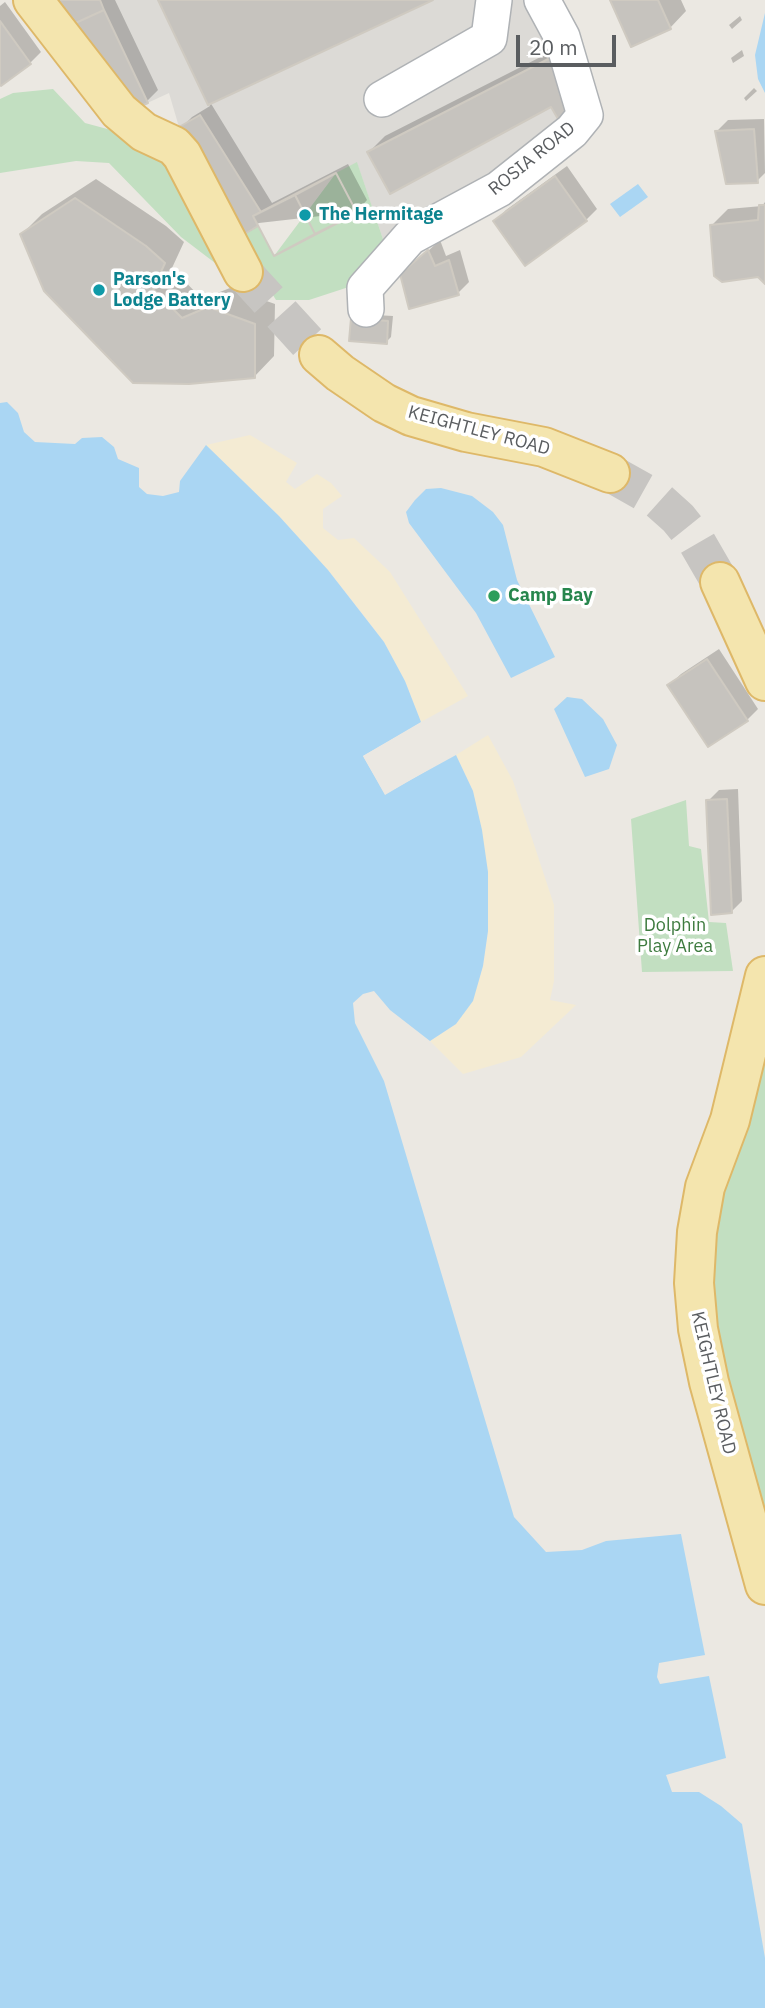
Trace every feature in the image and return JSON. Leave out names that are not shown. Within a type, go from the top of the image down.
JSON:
[{"type":"main road","points":[[33,0],[119,111],[144,132],[174,146],[182,155],[243,272]]},
{"type":"main road","name":"KEIGHTLEY ROAD","points":[[319,355],[384,404],[411,416],[466,432],[544,447],[610,473]]},
{"type":"main road","points":[[720,582],[765,681]]},
{"type":"main road","name":"KEIGHTLEY ROAD","points":[[765,976],[730,1121],[705,1187],[696,1232],[694,1283],[698,1328],[709,1382],[765,1585]]},
{"type":"street","points":[[382,99],[489,38],[494,0]]},
{"type":"street","name":"ROSIA ROAD","points":[[366,309],[365,288],[410,237],[499,189],[572,131],[585,115],[562,37],[542,0]]},
{"type":"shaded area","points":[[57,0],[532,0],[575,113],[387,251],[357,163],[254,216],[258,226],[238,238],[179,127],[169,93],[130,111]]},
{"type":"green space","points":[[53,89],[85,123],[126,134],[164,154],[219,266],[181,237],[109,163],[76,161],[0,173],[0,99],[13,93]]},
{"type":"green space","points":[[357,162],[387,251],[361,283],[309,300],[276,300],[238,238],[258,226],[274,256],[336,173]]},
{"type":"green space","name":"Dolphin Play Area","points":[[686,800],[689,846],[701,849],[709,922],[726,923],[733,971],[642,972],[631,819]]},
{"type":"green space","points":[[765,1024],[765,1525],[725,1371],[711,1304],[714,1209]]},
{"type":"sand","points":[[250,435],[297,463],[286,482],[295,489],[317,474],[331,483],[342,496],[323,509],[323,528],[338,540],[354,538],[390,572],[468,696],[421,722],[405,681],[384,642],[362,613],[328,570],[279,516],[206,445]]},
{"type":"sand","points":[[488,735],[513,781],[554,905],[554,981],[550,1000],[576,1005],[521,1057],[463,1074],[430,1041],[456,1024],[472,1001],[483,966],[488,931],[488,872],[473,791],[456,755]]},
{"type":"water","points":[[765,13],[765,93],[758,79],[755,55]]},
{"type":"water","points":[[638,184],[648,197],[620,217],[610,204]]},
{"type":"water","points":[[7,402],[18,413],[24,432],[35,442],[75,444],[82,438],[102,437],[114,447],[118,459],[139,468],[139,487],[147,494],[163,496],[179,492],[180,481],[206,445],[279,516],[328,570],[384,642],[405,681],[421,722],[363,756],[385,794],[456,755],[473,791],[488,872],[488,931],[483,966],[473,1001],[456,1024],[430,1041],[390,1010],[374,991],[363,994],[353,1003],[355,1023],[384,1081],[514,1517],[546,1552],[582,1550],[606,1541],[681,1534],[705,1655],[659,1663],[657,1677],[660,1684],[709,1676],[726,1758],[666,1775],[672,1792],[699,1792],[742,1824],[765,1958],[765,2008],[0,2008],[0,403]]},
{"type":"water","name":"Camp Bay","points":[[441,488],[472,496],[493,512],[503,525],[517,580],[555,657],[511,678],[476,613],[409,523],[406,512],[415,500],[426,489]]},
{"type":"water","points":[[567,697],[582,699],[603,719],[617,745],[609,769],[585,777],[554,709]]},
{"type":"pier","points":[[424,721],[423,725],[368,757],[386,790],[458,752],[385,795],[363,756]]},
{"type":"building","points":[[57,0],[100,0],[104,10],[69,26]]},
{"type":"building","points":[[158,0],[433,0],[208,105]]},
{"type":"building","points":[[610,0],[658,0],[671,29],[631,47]]},
{"type":"building","points":[[104,10],[148,103],[130,111],[69,26]]},
{"type":"building","points":[[0,21],[31,64],[1,86],[0,84]]},
{"type":"building","points":[[556,55],[573,106],[558,119],[551,107],[390,194],[367,152]]},
{"type":"building","points":[[200,115],[261,212],[253,216],[258,226],[238,238],[179,127]]},
{"type":"building","points":[[754,129],[758,183],[726,184],[715,131]]},
{"type":"building","name":"The Hermitage","points":[[336,173],[357,213],[274,256],[253,216]]},
{"type":"building","points":[[336,173],[357,213],[315,234],[295,195]]},
{"type":"building","points":[[555,176],[587,221],[525,266],[493,221]]},
{"type":"building","points":[[295,195],[315,234],[274,256],[253,216]]},
{"type":"building","name":"Parson's Lodge Battery","points":[[75,198],[146,246],[165,263],[153,289],[182,318],[208,307],[255,324],[255,378],[189,384],[133,383],[44,291],[20,234]]},
{"type":"building","points":[[759,205],[765,205],[765,284],[758,277],[722,282],[714,276],[710,225],[758,220]]},
{"type":"building","points":[[428,250],[435,266],[449,260],[459,295],[409,309],[400,274]]},
{"type":"building","points":[[351,318],[388,321],[387,344],[349,341]]},
{"type":"building","points":[[707,659],[748,721],[708,747],[667,685]]},
{"type":"building","points":[[727,799],[732,913],[711,915],[706,800]]},
{"type":"tunnel","points":[[243,272],[319,355]]},
{"type":"tunnel","points":[[610,473],[658,500],[678,518],[695,539],[720,582]]},
{"type":"place","name":"The Hermitage","points":[[305,215]]},
{"type":"place","name":"Parson's Lodge Battery","points":[[99,290]]},
{"type":"place","name":"Camp Bay","points":[[494,596]]}]
